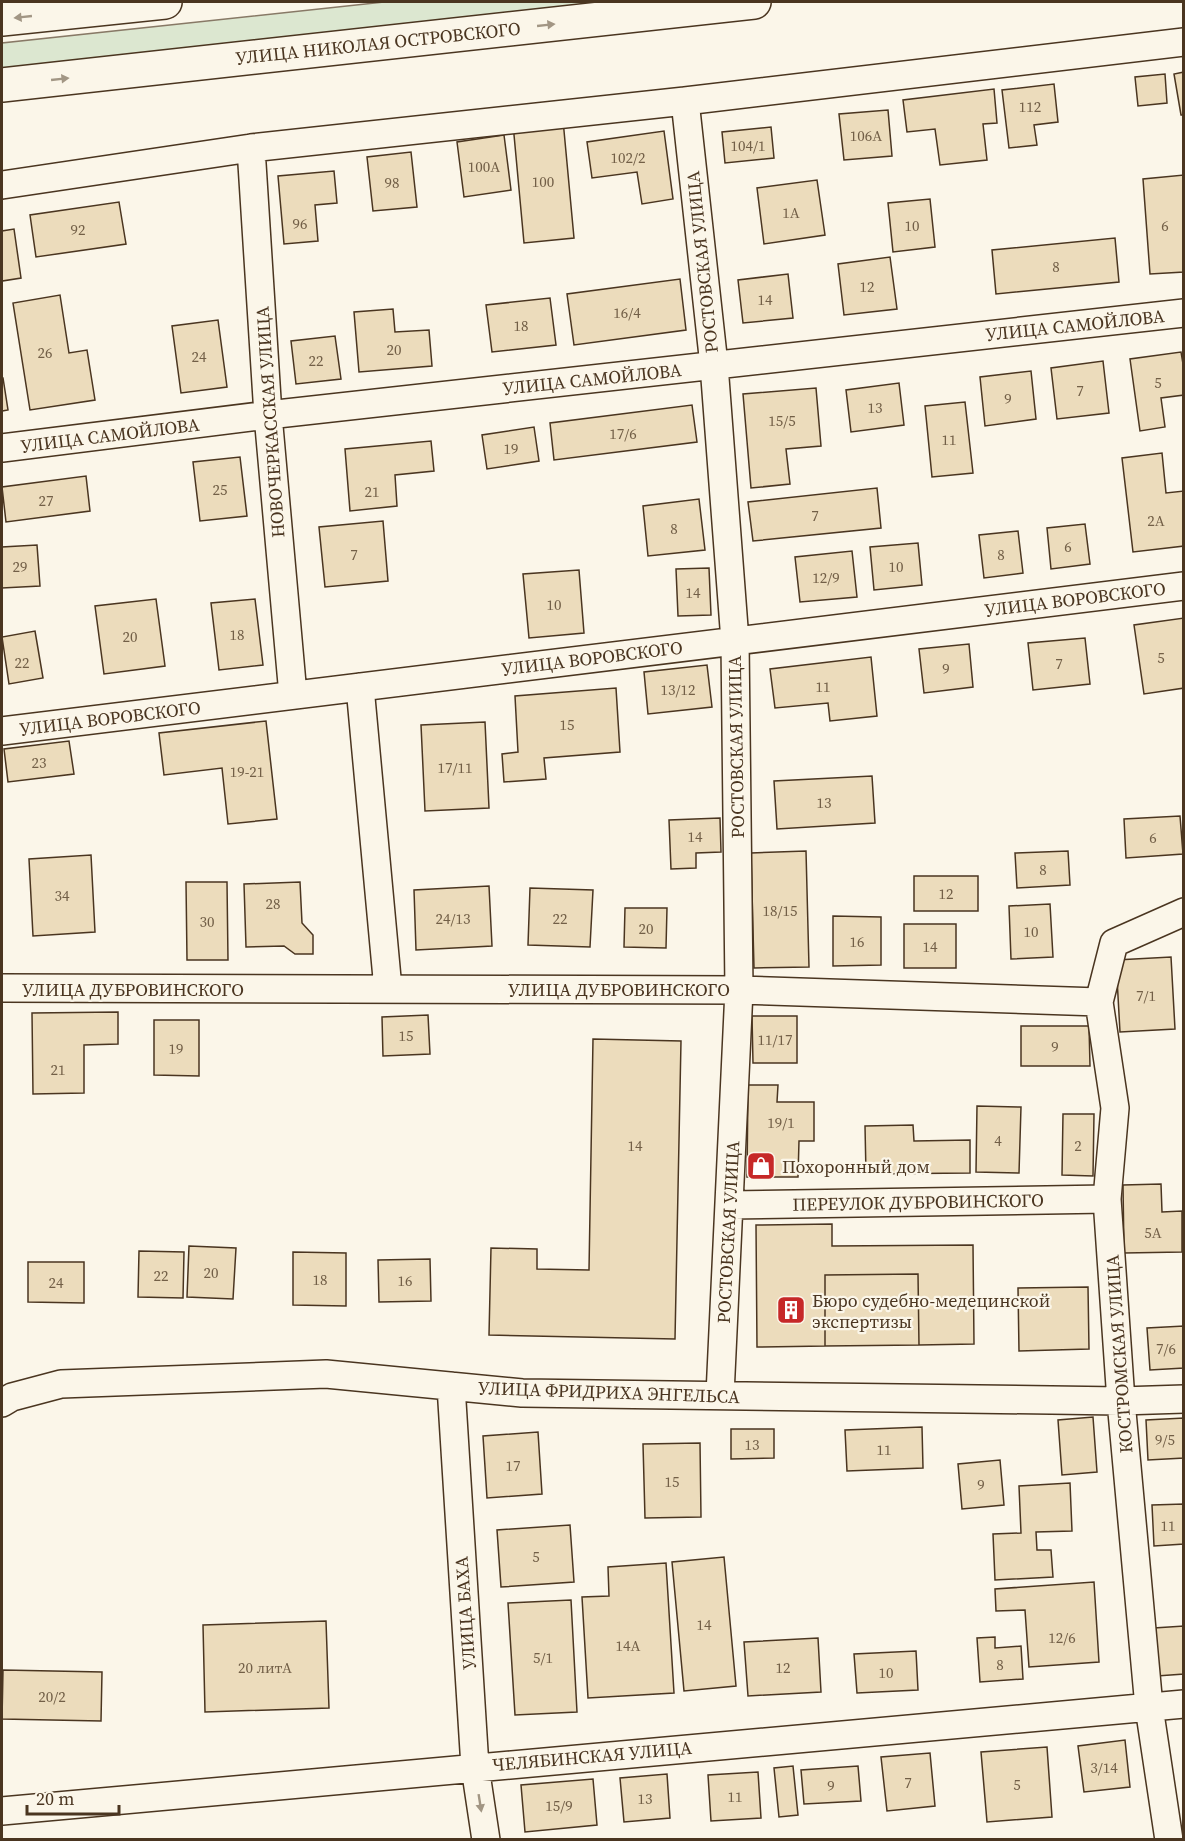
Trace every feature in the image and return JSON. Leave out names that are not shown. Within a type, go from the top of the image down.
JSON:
[{"type":"main road","points":[[2,19],[165,2]]},
{"type":"main road","name":"УЛИЦА НИКОЛАЯ ОСТРОВСКОГО","points":[[2,85],[754,2]]},
{"type":"street","points":[[2,185],[251,148],[1184,42]]},
{"type":"street","name":"РОСТОВСКАЯ УЛИЦА","points":[[685,100],[714,365],[735,641],[739,990],[720,1395]]},
{"type":"street","name":"НОВОЧЕРКАССКАЯ УЛИЦА","points":[[251,148],[268,415],[293,695]]},
{"type":"street","name":"УЛИЦА САМОЙЛОВА","points":[[2,448],[268,415],[1184,313]]},
{"type":"street","name":"УЛИЦА ВОРОВСКОГО","points":[[2,731],[1184,586]]},
{"type":"street","points":[[360,687],[388,989]]},
{"type":"street","points":[[1099,1002],[1114,943],[1184,912]]},
{"type":"street","name":"УЛИЦА ДУБРОВИНСКОГО","points":[[2,988],[739,990],[1099,1002]]},
{"type":"street","name":"КОСТРОМСКАЯ УЛИЦА","points":[[1099,1002],[1114,1108],[1107,1200],[1121,1401],[1149,1707],[1169,1839]]},
{"type":"street","name":"ПЕРЕУЛОК ДУБРОВИНСКОГО","points":[[729,1205],[1107,1200]]},
{"type":"street","name":"УЛИЦА ФРИДРИХА ЭНГЕЛЬСА","points":[[2,1402],[12,1397],[61,1384],[326,1374],[522,1393],[1121,1401],[1184,1399]]},
{"type":"street","name":"УЛИЦА БАХА","points":[[451,1386],[475,1767],[486,1839]]},
{"type":"street","name":"ЧЕЛЯБИНСКАЯ УЛИЦА","points":[[2,1811],[1184,1704]]},
{"type":"green space","points":[[384,2],[709,2],[2,76],[2,43]]},
{"type":"building","points":[[1184,72],[1184,115],[1181,115],[1174,74]]},
{"type":"building","points":[[1165,74],[1167,103],[1138,106],[1135,77]]},
{"type":"building","points":[[1054,84],[1058,122],[1034,125],[1037,145],[1009,148],[1002,90]]},
{"type":"building","points":[[994,89],[997,123],[983,124],[987,160],[940,165],[935,129],[907,132],[903,100]]},
{"type":"building","points":[[888,110],[892,156],[844,160],[839,114]]},
{"type":"building","points":[[563,120],[574,238],[524,243],[513,124]]},
{"type":"building","points":[[771,127],[774,158],[725,163],[722,132]]},
{"type":"building","points":[[664,131],[673,199],[642,204],[637,172],[592,178],[587,142]]},
{"type":"building","points":[[504,135],[511,190],[464,197],[457,142]]},
{"type":"building","points":[[411,152],[417,207],[373,211],[367,157]]},
{"type":"building","points":[[334,171],[337,203],[315,205],[318,241],[284,244],[278,176]]},
{"type":"building","points":[[1184,175],[1184,272],[1150,274],[1143,179]]},
{"type":"building","points":[[817,180],[825,235],[764,244],[757,188]]},
{"type":"building","points":[[930,199],[935,247],[893,252],[888,203]]},
{"type":"building","points":[[119,202],[126,244],[36,257],[30,215]]},
{"type":"building","points":[[14,229],[21,278],[2,281],[2,231]]},
{"type":"building","points":[[1115,238],[1119,282],[996,294],[992,250]]},
{"type":"building","points":[[890,257],[897,309],[844,315],[838,264]]},
{"type":"building","points":[[788,274],[793,318],[743,323],[738,280]]},
{"type":"building","points":[[680,279],[686,330],[574,345],[567,294]]},
{"type":"building","points":[[60,295],[69,353],[87,350],[95,400],[30,410],[13,303]]},
{"type":"building","points":[[550,298],[556,345],[492,352],[486,305]]},
{"type":"building","points":[[393,309],[395,332],[429,330],[432,366],[359,372],[354,312]]},
{"type":"building","points":[[218,320],[227,387],[181,393],[172,326]]},
{"type":"building","points":[[335,336],[341,379],[296,384],[291,341]]},
{"type":"building","points":[[1181,352],[1184,395],[1161,398],[1165,427],[1140,431],[1130,359]]},
{"type":"building","points":[[1103,361],[1109,413],[1057,419],[1051,368]]},
{"type":"building","points":[[1031,371],[1036,419],[985,426],[980,377]]},
{"type":"building","points":[[2,378],[8,410],[2,411]]},
{"type":"building","points":[[899,383],[904,425],[851,432],[846,390]]},
{"type":"building","points":[[816,388],[821,446],[786,449],[790,484],[751,488],[743,394]]},
{"type":"building","points":[[965,402],[973,473],[932,477],[925,406]]},
{"type":"building","points":[[692,405],[697,442],[554,460],[550,423]]},
{"type":"building","points":[[534,427],[539,461],[487,469],[482,435]]},
{"type":"building","points":[[431,441],[434,471],[395,475],[397,506],[350,511],[345,449]]},
{"type":"building","points":[[1162,453],[1166,493],[1184,491],[1184,546],[1133,552],[1122,458]]},
{"type":"building","points":[[240,457],[247,516],[200,521],[193,462]]},
{"type":"building","points":[[86,476],[90,511],[6,522],[2,487]]},
{"type":"building","points":[[877,488],[881,528],[753,541],[748,502]]},
{"type":"building","points":[[699,499],[705,550],[648,556],[643,506]]},
{"type":"building","points":[[383,521],[388,581],[325,587],[319,527]]},
{"type":"building","points":[[1085,524],[1090,564],[1051,569],[1047,528]]},
{"type":"building","points":[[1018,531],[1023,573],[984,578],[979,535]]},
{"type":"building","points":[[918,543],[922,585],[874,590],[870,547]]},
{"type":"building","points":[[37,545],[40,586],[2,588],[2,547]]},
{"type":"building","points":[[852,551],[857,597],[800,602],[795,557]]},
{"type":"building","points":[[709,568],[711,615],[678,616],[676,569]]},
{"type":"building","points":[[579,570],[584,633],[529,638],[523,574]]},
{"type":"building","points":[[156,599],[165,666],[104,674],[95,606]]},
{"type":"building","points":[[255,599],[263,665],[219,670],[211,603]]},
{"type":"building","points":[[1184,618],[1184,688],[1144,694],[1134,625]]},
{"type":"building","points":[[35,631],[43,678],[9,684],[2,637]]},
{"type":"building","points":[[1085,638],[1090,684],[1033,690],[1028,643]]},
{"type":"building","points":[[969,644],[973,687],[924,693],[919,649]]},
{"type":"building","points":[[871,657],[877,716],[830,721],[828,703],[775,708],[770,669]]},
{"type":"building","points":[[707,665],[712,707],[648,714],[644,672]]},
{"type":"building","points":[[616,688],[620,752],[544,758],[546,779],[504,782],[502,754],[518,752],[515,696]]},
{"type":"building","points":[[266,721],[277,819],[228,824],[222,768],[164,775],[159,733]]},
{"type":"building","points":[[485,722],[489,808],[425,811],[421,725]]},
{"type":"building","points":[[69,741],[74,774],[8,782],[4,749]]},
{"type":"building","points":[[872,776],[875,823],[777,829],[774,781]]},
{"type":"building","points":[[1180,816],[1183,854],[1126,858],[1124,819]]},
{"type":"building","points":[[720,818],[721,852],[696,853],[696,868],[671,869],[669,820]]},
{"type":"building","points":[[806,851],[809,967],[754,968],[751,853]]},
{"type":"building","points":[[1068,851],[1070,885],[1017,888],[1015,853]]},
{"type":"building","points":[[91,855],[95,932],[33,936],[29,859]]},
{"type":"building","points":[[914,876],[978,876],[978,911],[914,911]]},
{"type":"building","points":[[186,882],[227,882],[228,960],[187,960]]},
{"type":"building","points":[[300,882],[302,923],[313,935],[313,954],[295,954],[284,946],[246,947],[244,884]]},
{"type":"building","points":[[489,886],[492,946],[416,950],[414,890]]},
{"type":"building","points":[[530,888],[593,890],[590,947],[528,945]]},
{"type":"building","points":[[1050,904],[1053,957],[1011,959],[1009,906]]},
{"type":"building","points":[[625,908],[667,908],[666,948],[624,947]]},
{"type":"building","points":[[833,916],[881,917],[881,965],[833,966]]},
{"type":"building","points":[[904,924],[956,924],[956,968],[904,968]]},
{"type":"building","points":[[1171,957],[1175,1029],[1120,1032],[1116,960]]},
{"type":"building","points":[[118,1012],[118,1044],[84,1045],[84,1093],[33,1094],[32,1013]]},
{"type":"building","points":[[428,1015],[430,1054],[383,1056],[382,1017]]},
{"type":"building","points":[[752,1016],[797,1016],[797,1063],[753,1063]]},
{"type":"building","points":[[154,1020],[199,1020],[199,1076],[154,1075]]},
{"type":"building","points":[[1021,1026],[1089,1026],[1090,1066],[1021,1066]]},
{"type":"building","points":[[593,1039],[681,1041],[675,1339],[489,1335],[491,1248],[537,1249],[537,1269],[589,1270]]},
{"type":"building","points":[[748,1085],[778,1085],[777,1102],[814,1102],[814,1141],[799,1141],[798,1177],[747,1177]]},
{"type":"building","points":[[977,1106],[1021,1107],[1019,1173],[976,1172]]},
{"type":"building","points":[[1063,1114],[1094,1114],[1093,1176],[1062,1175]]},
{"type":"building","points":[[913,1125],[914,1141],[970,1140],[970,1173],[866,1174],[865,1126]]},
{"type":"building","points":[[1161,1184],[1162,1212],[1182,1211],[1182,1252],[1124,1253],[1123,1185]]},
{"type":"building","name":"Бюро судебно-медецинской экспертизы","points":[[832,1224],[832,1246],[973,1245],[974,1344],[919,1345],[918,1274],[825,1275],[825,1346],[757,1347],[756,1225]]},
{"type":"building","points":[[189,1246],[236,1248],[233,1299],[187,1297]]},
{"type":"building","points":[[139,1251],[184,1252],[183,1298],[138,1297]]},
{"type":"building","points":[[293,1252],[346,1253],[346,1306],[293,1305]]},
{"type":"building","points":[[430,1259],[431,1301],[379,1302],[378,1260]]},
{"type":"building","points":[[28,1262],[84,1262],[84,1303],[28,1302]]},
{"type":"building","points":[[918,1274],[919,1345],[825,1346],[825,1275]]},
{"type":"building","points":[[1088,1287],[1089,1349],[1019,1351],[1018,1288]]},
{"type":"building","points":[[1184,1326],[1184,1368],[1150,1370],[1147,1328]]},
{"type":"building","points":[[1093,1417],[1097,1472],[1062,1475],[1058,1420]]},
{"type":"building","points":[[1184,1418],[1184,1458],[1148,1460],[1146,1420]]},
{"type":"building","points":[[922,1427],[923,1468],[847,1471],[845,1430]]},
{"type":"building","points":[[731,1429],[774,1429],[774,1458],[731,1459]]},
{"type":"building","points":[[538,1432],[542,1494],[487,1498],[483,1436]]},
{"type":"building","points":[[700,1443],[701,1517],[645,1518],[643,1444]]},
{"type":"building","points":[[1000,1460],[1004,1505],[962,1509],[958,1464]]},
{"type":"building","points":[[1070,1483],[1072,1531],[1036,1532],[1037,1550],[1051,1550],[1053,1577],[995,1580],[993,1534],[1021,1533],[1019,1486]]},
{"type":"building","points":[[1184,1504],[1184,1544],[1154,1546],[1152,1505]]},
{"type":"building","points":[[570,1525],[574,1582],[501,1587],[497,1530]]},
{"type":"building","points":[[724,1557],[736,1686],[684,1691],[672,1562]]},
{"type":"building","points":[[666,1563],[674,1693],[588,1698],[582,1597],[609,1596],[608,1567]]},
{"type":"building","points":[[1094,1582],[1099,1662],[1029,1667],[1025,1610],[996,1611],[995,1589]]},
{"type":"building","points":[[571,1600],[577,1712],[515,1715],[508,1603]]},
{"type":"building","points":[[326,1621],[329,1708],[205,1712],[203,1625]]},
{"type":"building","points":[[1184,1626],[1184,1674],[1157,1676],[1154,1628]]},
{"type":"building","points":[[995,1637],[995,1648],[1021,1646],[1023,1679],[980,1682],[977,1638]]},
{"type":"building","points":[[818,1638],[821,1692],[748,1696],[744,1642]]},
{"type":"building","points":[[916,1651],[918,1690],[857,1693],[854,1654]]},
{"type":"building","points":[[3,1670],[102,1672],[101,1721],[2,1719]]},
{"type":"building","points":[[1125,1740],[1130,1787],[1084,1792],[1078,1746]]},
{"type":"building","points":[[1047,1747],[1052,1817],[987,1822],[981,1752]]},
{"type":"building","points":[[930,1753],[935,1806],[887,1811],[881,1757]]},
{"type":"building","points":[[793,1766],[798,1815],[779,1817],[774,1768]]},
{"type":"building","points":[[858,1766],[861,1801],[804,1804],[801,1770]]},
{"type":"building","points":[[758,1772],[761,1818],[711,1821],[708,1775]]},
{"type":"building","points":[[667,1774],[670,1818],[624,1822],[620,1778]]},
{"type":"building","points":[[593,1779],[597,1825],[525,1832],[521,1785]]},
{"type":"place","name":"Похоронный дом","points":[[761,1166]]},
{"type":"place","name":"Бюро судебно-медецинской экспертизы","points":[[791,1310]]}]
